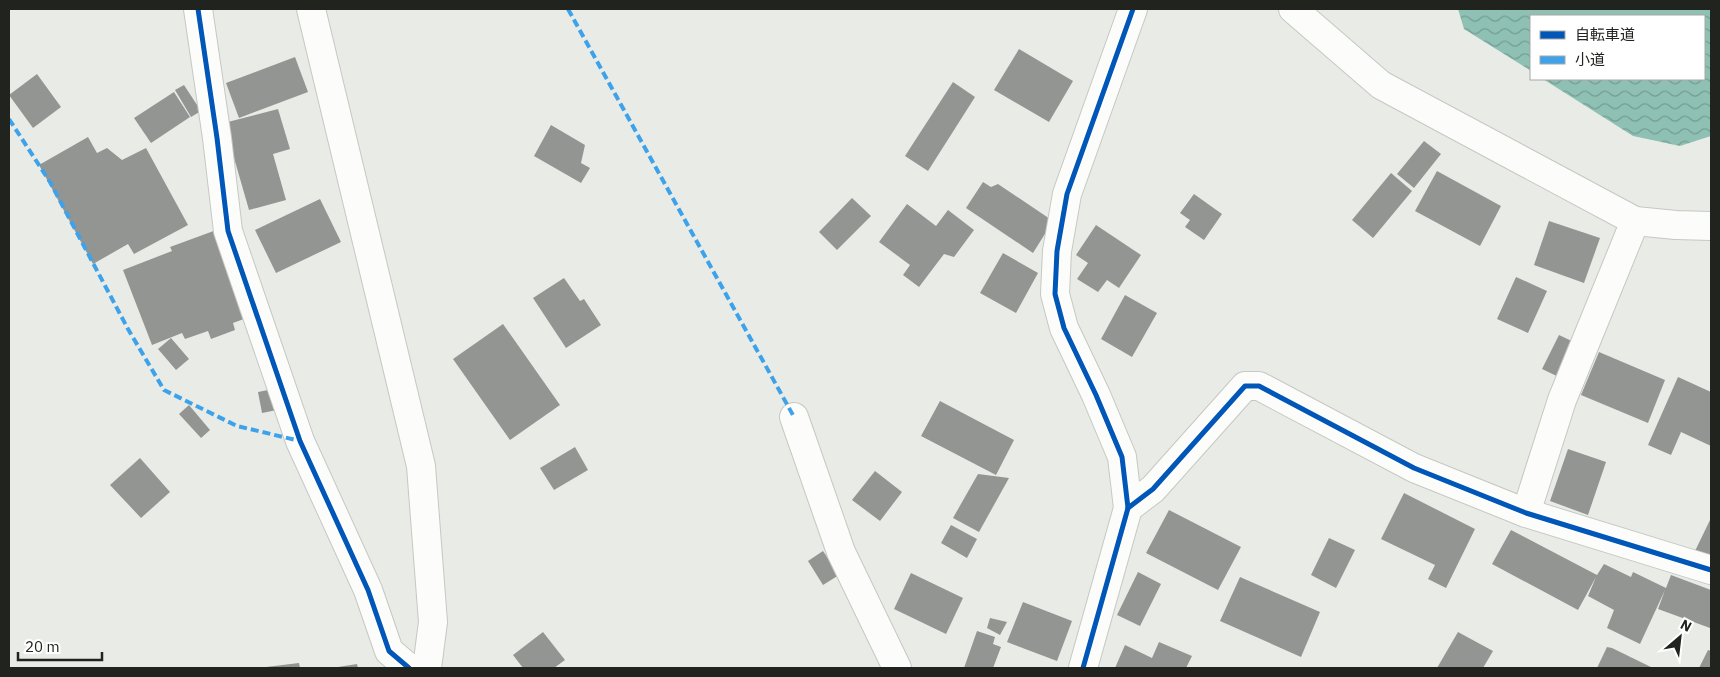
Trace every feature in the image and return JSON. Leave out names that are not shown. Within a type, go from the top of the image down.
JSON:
[{"type":"street","points":[[198,9],[218,138],[228,231],[300,441],[368,590],[389,651],[409,668]]},
{"type":"street","points":[[311,9],[421,466],[433,622],[427,668]]},
{"type":"street","points":[[1083,668],[1128,508],[1122,457],[1064,328],[1054,294],[1057,251],[1067,194],[1133,9]]},
{"type":"street","points":[[1293,9],[1381,84],[1635,222],[1711,226]]},
{"type":"street","points":[[1526,513],[1562,400],[1635,222]]},
{"type":"street","points":[[1128,508],[1153,489],[1245,386],[1259,386],[1414,468],[1526,513],[1711,570]]},
{"type":"street","points":[[794,417],[841,552],[898,668]]},
{"type":"water","points":[[1458,9],[1711,9],[1711,136],[1680,146],[1633,136],[1545,80],[1705,80],[1705,15],[1530,15],[1530,70],[1464,29]]},
{"type":"building","points":[[1019,49],[1073,81],[1049,122],[994,90]]},
{"type":"building","points":[[295,57],[308,92],[239,118],[226,83]]},
{"type":"building","points":[[37,74],[61,107],[33,128],[9,95]]},
{"type":"building","points":[[953,82],[975,97],[928,171],[905,156]]},
{"type":"building","points":[[184,85],[201,111],[191,117],[175,90]]},
{"type":"building","points":[[174,92],[190,117],[151,143],[134,118]]},
{"type":"building","points":[[278,109],[290,149],[273,154],[286,200],[249,210],[224,123]]},
{"type":"building","points":[[551,125],[585,145],[581,163],[590,168],[581,183],[534,156]]},
{"type":"building","points":[[88,137],[97,153],[107,148],[122,160],[146,148],[188,225],[134,254],[128,244],[93,264],[39,165]]},
{"type":"building","points":[[1424,141],[1441,154],[1414,188],[1397,174]]},
{"type":"building","points":[[1437,171],[1501,206],[1480,246],[1415,211]]},
{"type":"building","points":[[1391,173],[1412,191],[1373,238],[1352,220]]},
{"type":"building","points":[[983,182],[991,187],[998,184],[1053,221],[1033,253],[966,208]]},
{"type":"building","points":[[1194,194],[1222,214],[1204,240],[1185,227],[1190,220],[1180,213]]},
{"type":"building","points":[[852,198],[871,216],[837,250],[819,232]]},
{"type":"building","points":[[320,199],[341,242],[276,273],[255,230]]},
{"type":"building","points":[[907,204],[936,226],[948,210],[974,230],[954,257],[944,254],[919,287],[903,275],[910,265],[879,242]]},
{"type":"building","points":[[1549,221],[1600,238],[1584,283],[1534,265]]},
{"type":"building","points":[[1096,225],[1141,255],[1119,288],[1107,280],[1098,292],[1077,279],[1088,263],[1076,255]]},
{"type":"building","points":[[219,229],[252,316],[233,323],[235,330],[211,339],[208,331],[185,339],[182,333],[152,345],[123,270],[172,251],[170,247]]},
{"type":"building","points":[[1003,253],[1038,273],[1016,313],[980,293]]},
{"type":"building","points":[[1516,277],[1547,291],[1528,333],[1497,319]]},
{"type":"building","points":[[564,278],[580,301],[584,299],[601,325],[566,348],[533,298]]},
{"type":"building","points":[[1125,295],[1157,313],[1132,357],[1101,339]]},
{"type":"building","points":[[503,324],[560,405],[510,440],[453,359]]},
{"type":"building","points":[[1559,335],[1578,344],[1561,378],[1542,369]]},
{"type":"building","points":[[171,338],[189,359],[176,370],[158,349]]},
{"type":"building","points":[[1599,352],[1665,380],[1648,423],[1581,395]]},
{"type":"building","points":[[1678,377],[1711,392],[1711,446],[1681,432],[1671,455],[1648,445]]},
{"type":"building","points":[[273,389],[277,410],[262,413],[258,392]]},
{"type":"building","points":[[940,401],[1014,440],[996,475],[921,436]]},
{"type":"building","points":[[189,405],[210,430],[201,438],[179,414]]},
{"type":"building","points":[[575,447],[588,470],[554,490],[540,468]]},
{"type":"building","points":[[1568,449],[1606,462],[1588,515],[1550,501]]},
{"type":"building","points":[[140,458],[170,492],[141,518],[110,485]]},
{"type":"building","points":[[875,471],[902,492],[880,521],[852,500]]},
{"type":"building","points":[[978,474],[1009,478],[979,532],[953,518]]},
{"type":"building","points":[[1404,493],[1475,529],[1446,588],[1428,579],[1435,565],[1381,539]]},
{"type":"building","points":[[1169,510],[1241,547],[1218,590],[1146,553]]},
{"type":"building","points":[[1711,518],[1711,559],[1695,551]]},
{"type":"building","points":[[951,525],[977,539],[967,558],[941,543]]},
{"type":"building","points":[[1511,530],[1597,575],[1604,564],[1631,577],[1633,572],[1666,588],[1671,575],[1711,590],[1710,628],[1658,609],[1665,590],[1640,644],[1607,628],[1614,610],[1588,596],[1596,577],[1578,610],[1492,564]]},
{"type":"building","points":[[1329,538],[1355,550],[1336,588],[1311,575]]},
{"type":"building","points":[[823,551],[839,575],[823,585],[808,561]]},
{"type":"building","points":[[1138,572],[1161,584],[1140,626],[1117,615]]},
{"type":"building","points":[[911,573],[963,598],[946,634],[894,609]]},
{"type":"building","points":[[1240,577],[1320,612],[1301,657],[1220,621]]},
{"type":"building","points":[[1023,602],[1072,621],[1057,661],[1007,642]]},
{"type":"building","points":[[990,618],[1007,622],[1000,635],[987,628]]},
{"type":"building","points":[[977,631],[995,637],[993,644],[1001,647],[993,668],[964,668]]},
{"type":"building","points":[[543,632],[565,660],[554,668],[523,668],[513,655]]},
{"type":"building","points":[[1458,632],[1493,651],[1483,668],[1437,668]]},
{"type":"building","points":[[1159,642],[1192,656],[1186,668],[1115,668],[1125,645],[1152,658]]},
{"type":"building","points":[[1607,647],[1612,648],[1653,668],[1597,668]]},
{"type":"building","points":[[1708,650],[1711,651],[1711,668],[1699,668]]},
{"type":"building","points":[[299,663],[300,668],[266,668],[266,667]]},
{"type":"building","points":[[357,664],[358,668],[338,668],[338,667]]},
{"type":"marked path","points":[[568,9],[794,417]]},
{"type":"marked path","points":[[9,119],[50,182],[128,329],[164,390],[237,426],[300,441]]},
{"type":"cycle path","points":[[198,9],[217,138],[228,231],[300,441],[368,590],[389,651],[409,668]]},
{"type":"cycle path","points":[[1083,668],[1128,508],[1122,457],[1096,395],[1064,328],[1055,294],[1057,251],[1067,194],[1133,9]]},
{"type":"cycle path","points":[[1128,508],[1153,489],[1245,386],[1259,386],[1414,468],[1526,513],[1711,570]]}]
